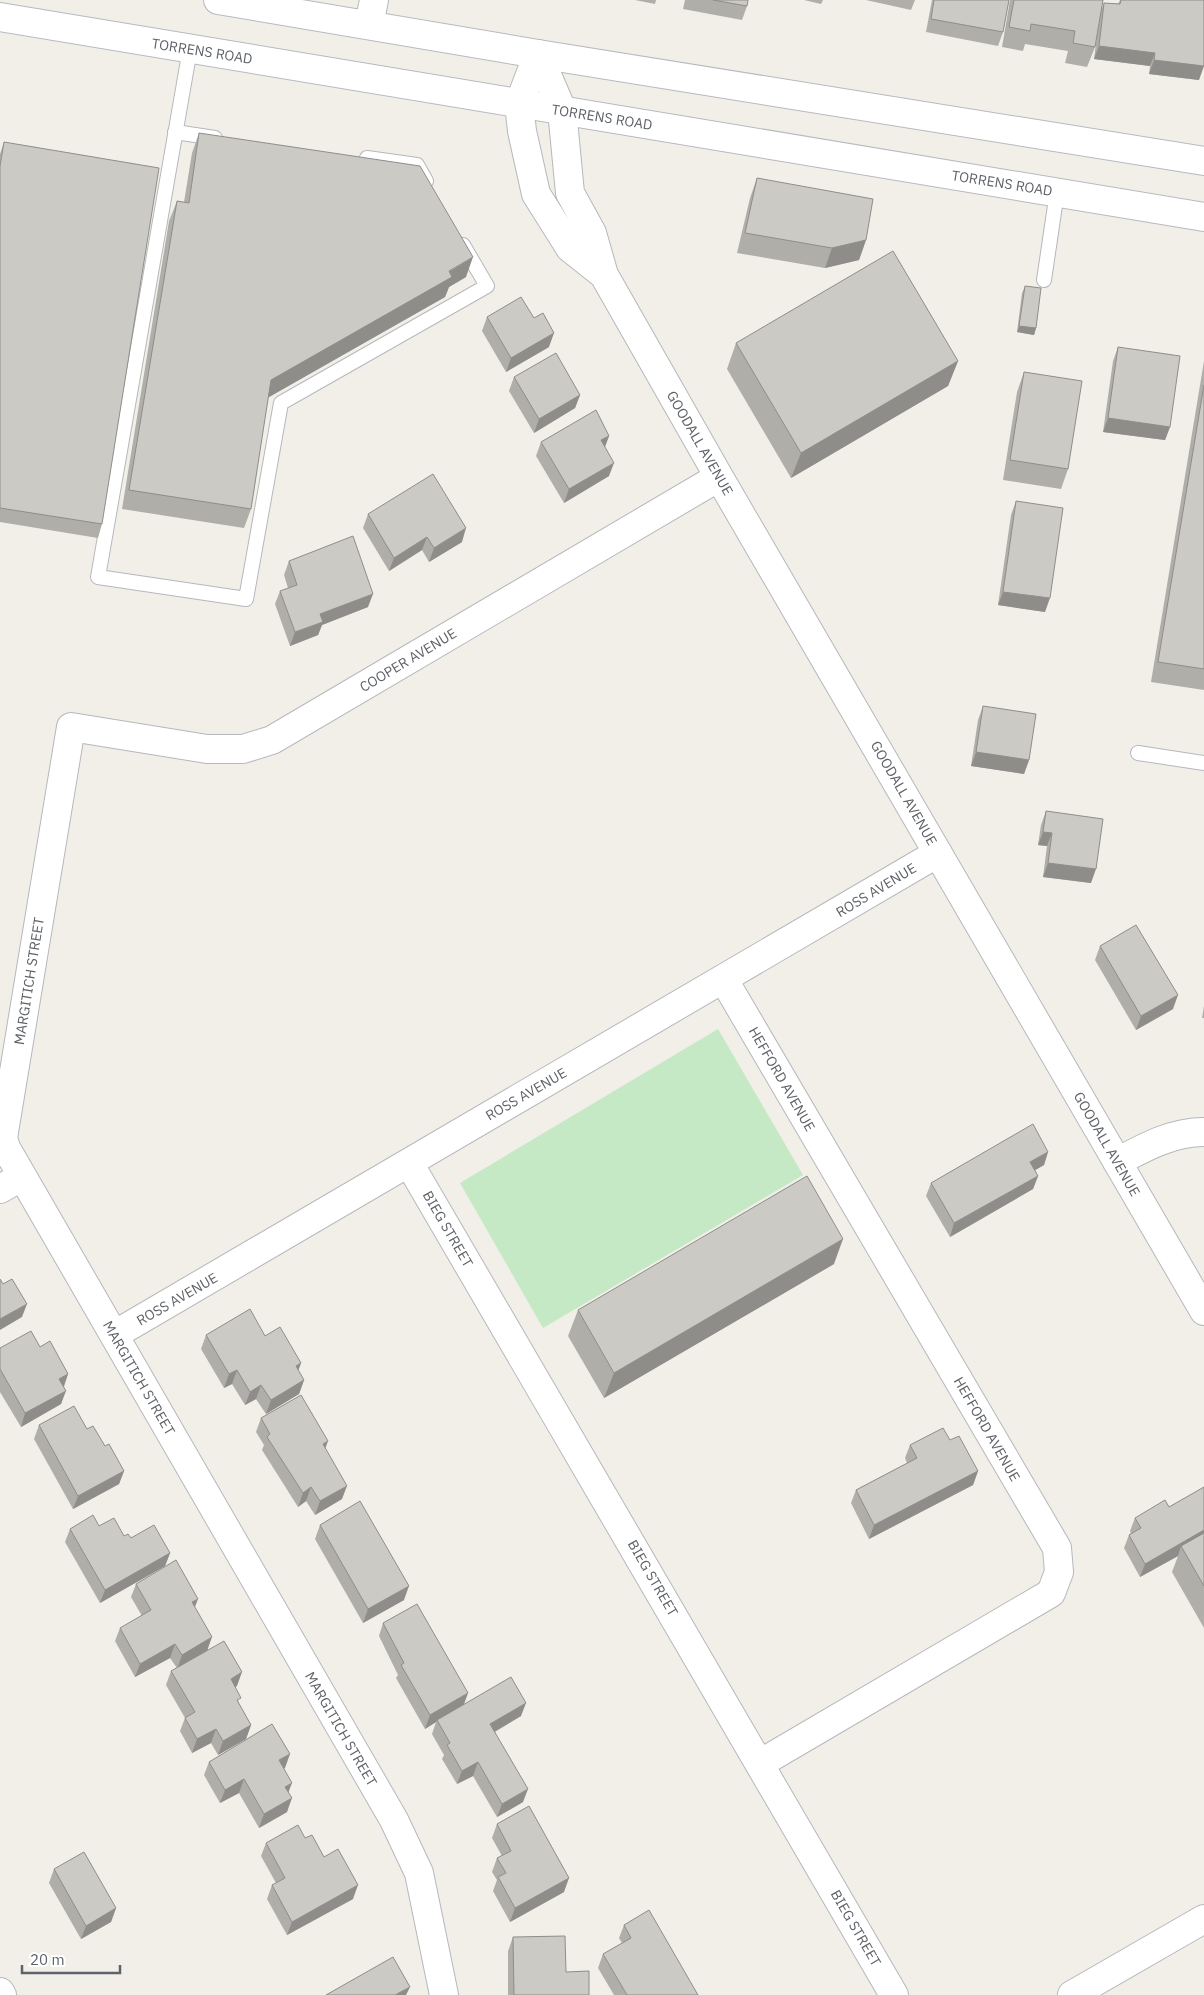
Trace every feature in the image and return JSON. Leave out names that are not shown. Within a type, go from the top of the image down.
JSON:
[{"type":"street","points":[[218,0],[371,12],[538,54],[1204,161]]},
{"type":"street","name":"TORRENS ROAD","points":[[0,17],[1204,217]]},
{"type":"street","points":[[518,104],[538,54]]},
{"type":"street","name":"GOODALL AVENUE","points":[[538,54],[562,110],[570,193],[592,233],[604,275],[718,477],[1204,1312]]},
{"type":"street","name":"GOODALL AVENUE","points":[[518,104],[536,194],[570,248],[604,275]]},
{"type":"street","name":"COOPER AVENUE","points":[[72,727],[207,749],[243,749],[272,740],[718,477]]},
{"type":"street","name":"MARGITICH STREET","points":[[72,727],[3,1138],[10,1183],[114,1335],[394,1820],[419,1873],[444,1995]]},
{"type":"street","name":"ROSS AVENUE","points":[[114,1335],[724,980],[938,853]]},
{"type":"street","name":"HEFFORD AVENUE","points":[[724,980],[1057,1548],[1059,1572],[1051,1593],[761,1763]]},
{"type":"street","points":[[1117,1162],[1157,1142],[1186,1132],[1204,1132]]},
{"type":"street","name":"BIEG STREET","points":[[409,1162],[761,1763],[894,1995]]},
{"type":"street","points":[[1072,1995],[1204,1919]]},
{"type":"lane","points":[[190,49],[98,577],[246,600],[281,403],[487,286],[457,234]]},
{"type":"lane","points":[[175,132],[233,140]]},
{"type":"lane","points":[[349,156],[417,165],[432,191]]},
{"type":"lane","points":[[1044,280],[1057,192]]},
{"type":"lane","points":[[1138,754],[1204,763]]},
{"type":"green space","points":[[718,1029],[803,1175],[543,1328],[460,1183]]},
{"type":"building","points":[[713,0],[748,0],[747,6]]},
{"type":"building","points":[[934,0],[1009,0],[1003,32],[931,19]]},
{"type":"building","points":[[1014,0],[1103,0],[1095,47],[1073,43],[1075,31],[1031,24],[1030,31],[1009,27]]},
{"type":"building","points":[[1121,0],[1204,0],[1204,66],[1154,60],[1155,53],[1099,46],[1104,3],[1120,4]]},
{"type":"building","points":[[199,133],[420,166],[473,257],[449,271],[452,277],[271,380],[251,509],[129,490],[177,201],[189,203]]},
{"type":"building","points":[[4,142],[159,168],[102,524],[0,508],[0,166]]},
{"type":"building","points":[[757,178],[873,199],[866,240],[832,248],[745,233]]},
{"type":"building","points":[[893,251],[958,361],[801,453],[736,343]]},
{"type":"building","points":[[1025,286],[1041,288],[1036,328],[1019,326]]},
{"type":"building","points":[[521,297],[534,318],[543,313],[554,333],[511,358],[487,317]]},
{"type":"building","points":[[1118,347],[1180,356],[1170,427],[1108,418]]},
{"type":"building","points":[[556,353],[580,395],[539,419],[514,377]]},
{"type":"building","points":[[1024,372],[1082,381],[1068,469],[1010,460]]},
{"type":"building","points":[[1204,385],[1204,669],[1158,662]]},
{"type":"building","points":[[596,410],[609,436],[601,440],[614,463],[569,489],[541,442]]},
{"type":"building","points":[[433,474],[466,528],[434,548],[427,537],[394,558],[368,514]]},
{"type":"building","points":[[1016,501],[1063,508],[1050,598],[1003,592]]},
{"type":"building","points":[[353,536],[373,594],[320,614],[323,622],[295,632],[280,591],[297,585],[289,561]]},
{"type":"building","points":[[983,706],[1036,714],[1029,760],[976,752]]},
{"type":"building","points":[[1046,811],[1103,819],[1096,869],[1048,863],[1052,833],[1043,832]]},
{"type":"building","points":[[1136,925],[1178,995],[1141,1016],[1100,946]]},
{"type":"building","points":[[1033,1124],[1048,1152],[1030,1162],[1038,1176],[954,1223],[931,1183]]},
{"type":"building","points":[[807,1176],[843,1239],[614,1373],[578,1310]]},
{"type":"building","points":[[0,1279],[3,1284],[12,1279],[27,1304],[0,1319]]},
{"type":"building","points":[[250,1309],[265,1336],[280,1327],[301,1363],[296,1366],[304,1380],[271,1400],[261,1385],[250,1392],[237,1370],[229,1374],[206,1335]]},
{"type":"building","points":[[31,1331],[40,1347],[50,1341],[68,1374],[59,1379],[66,1391],[25,1413],[0,1369],[0,1348]]},
{"type":"building","points":[[301,1395],[328,1441],[323,1444],[347,1486],[320,1501],[311,1487],[303,1493],[267,1437],[270,1434],[261,1418]]},
{"type":"building","points":[[74,1406],[87,1429],[93,1426],[105,1446],[109,1444],[124,1471],[78,1496],[39,1425]]},
{"type":"building","points":[[943,1428],[950,1440],[959,1436],[978,1471],[874,1525],[856,1490],[917,1458],[910,1445]]},
{"type":"building","points":[[1204,1487],[1204,1530],[1145,1564],[1129,1535],[1141,1528],[1135,1518],[1165,1500],[1169,1507]]},
{"type":"building","points":[[360,1501],[409,1586],[368,1609],[320,1525]]},
{"type":"building","points":[[93,1515],[99,1526],[114,1518],[124,1536],[128,1534],[131,1538],[154,1525],[170,1553],[105,1590],[70,1529]]},
{"type":"building","points":[[1204,1533],[1204,1586],[1181,1546]]},
{"type":"building","points":[[176,1560],[198,1599],[192,1602],[212,1637],[182,1655],[175,1644],[140,1664],[120,1628],[151,1610],[136,1584]]},
{"type":"building","points":[[417,1604],[468,1693],[430,1715],[401,1665],[404,1663],[383,1623]]},
{"type":"building","points":[[224,1641],[242,1672],[231,1679],[241,1698],[237,1700],[251,1725],[223,1741],[216,1729],[197,1739],[185,1718],[195,1712],[171,1671]]},
{"type":"building","points":[[511,1677],[526,1703],[490,1724],[528,1789],[502,1804],[478,1762],[462,1771],[447,1745],[450,1743],[437,1720]]},
{"type":"building","points":[[272,1724],[290,1754],[279,1760],[292,1783],[285,1787],[292,1798],[264,1814],[244,1779],[225,1790],[209,1762]]},
{"type":"building","points":[[529,1806],[569,1878],[515,1908],[498,1877],[506,1873],[497,1858],[511,1851],[497,1824]]},
{"type":"building","points":[[298,1825],[305,1838],[312,1835],[324,1857],[338,1849],[358,1885],[292,1922],[272,1885],[285,1878],[266,1843]]},
{"type":"building","points":[[84,1852],[116,1908],[86,1926],[54,1869]]},
{"type":"building","points":[[649,1910],[698,1995],[627,1995],[603,1954],[631,1938],[624,1925]]},
{"type":"building","points":[[565,1936],[566,1972],[589,1971],[589,1995],[514,1995],[513,1937]]},
{"type":"building","points":[[393,1957],[410,1987],[395,1995],[326,1995]]}]
